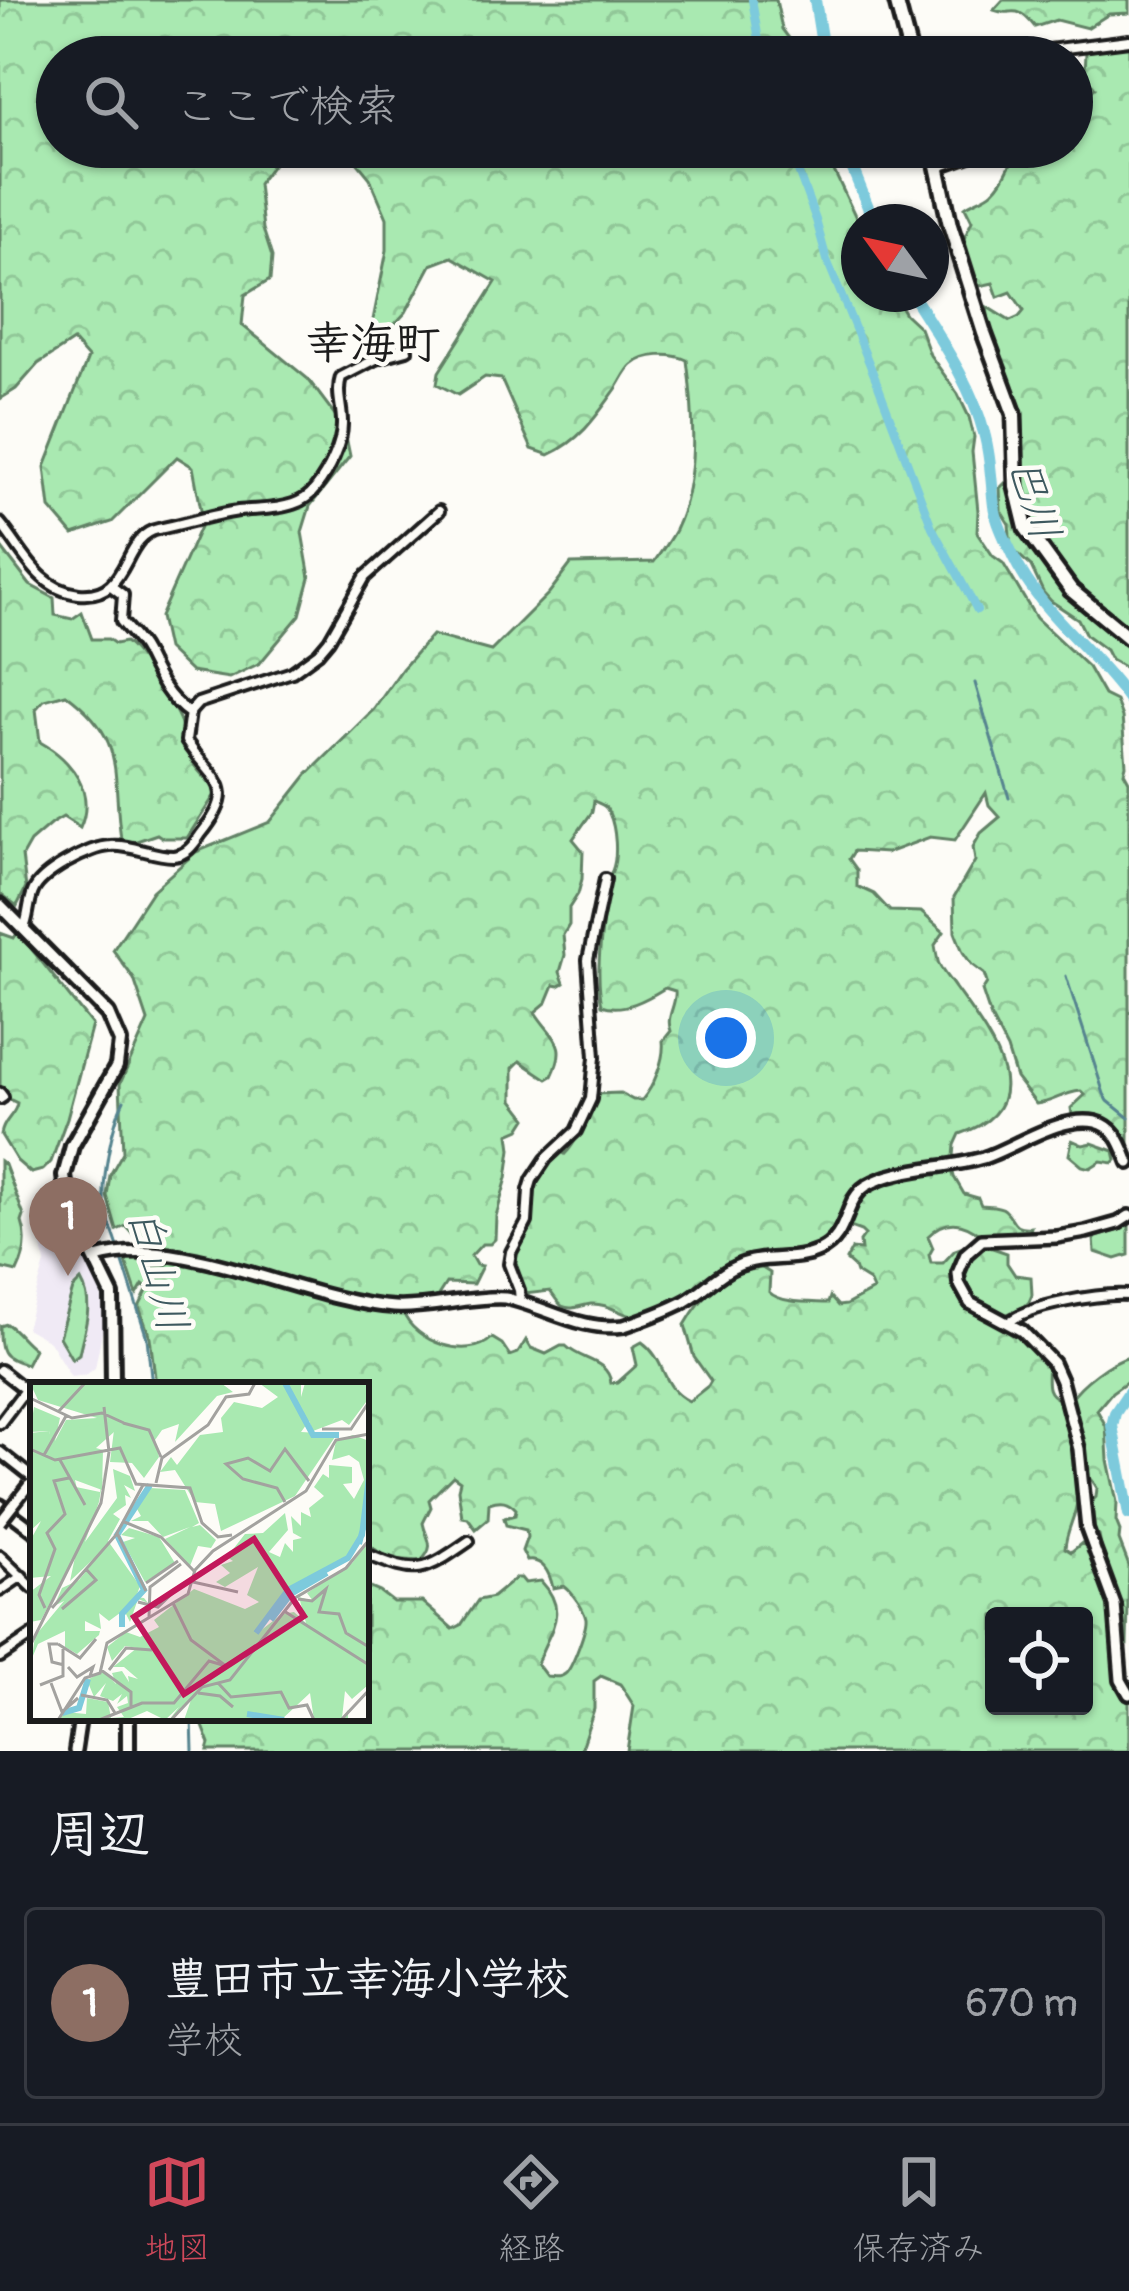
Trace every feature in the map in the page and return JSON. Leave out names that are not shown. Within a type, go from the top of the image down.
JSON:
[{"type":"main road","points":[[896,0],[905,36]]},
{"type":"main road","points":[[937,168],[950,225],[1014,414],[1016,487],[1026,528],[1071,590],[1129,638]]},
{"type":"main road","points":[[0,905],[108,1014],[120,1042],[117,1066],[72,1146],[65,1186],[68,1204],[102,1256],[114,1304],[113,1382]]},
{"type":"main road","points":[[128,1751],[129,1721]]},
{"type":"street","points":[[1093,44],[1129,40]]},
{"type":"street","points":[[0,523],[33,568],[56,587],[92,594],[111,586],[150,530],[232,512],[282,507],[307,497],[326,473],[343,429],[341,377],[407,350]]},
{"type":"street","points":[[24,928],[37,885],[60,866],[94,849],[112,845],[182,854],[210,824],[221,803],[221,788],[186,741],[190,714],[198,703],[304,666],[328,640],[365,577],[439,511]]},
{"type":"street","points":[[111,586],[123,595],[121,621],[176,703],[190,714]]},
{"type":"street","points":[[520,1301],[509,1264],[527,1222],[532,1180],[546,1159],[576,1131],[591,1099],[596,1057],[589,960],[605,879]]},
{"type":"street","points":[[102,1256],[129,1250],[168,1255],[380,1305],[492,1297],[520,1301],[598,1327],[623,1326],[684,1302],[742,1263],[820,1251],[840,1233],[855,1197],[869,1184],[985,1157],[1035,1134],[1085,1122],[1109,1127],[1129,1163]]},
{"type":"street","points":[[1129,1216],[1118,1223],[1057,1237],[982,1240],[972,1246],[958,1273],[963,1293],[978,1310],[1022,1331],[1044,1352],[1061,1381],[1079,1449],[1087,1526],[1115,1604],[1114,1624],[1125,1651],[1120,1680],[1129,1694]]},
{"type":"street","points":[[1008,1322],[1017,1314],[1062,1302],[1129,1295]]},
{"type":"street","points":[[0,1370],[29,1393],[0,1423]]},
{"type":"street","points":[[0,1452],[30,1479]]},
{"type":"street","points":[[0,1522],[30,1484]]},
{"type":"street","points":[[0,1505],[30,1529]]},
{"type":"street","points":[[369,1555],[403,1569],[426,1568],[469,1541]]},
{"type":"street","points":[[0,1556],[30,1585]]},
{"type":"street","points":[[0,1592],[22,1576]]},
{"type":"street","points":[[0,1657],[30,1637]]},
{"type":"street","points":[[75,1751],[80,1721]]},
{"type":"shaded area","points":[[54,1196],[101,1290],[104,1322],[95,1368],[71,1377],[49,1341],[26,1328],[45,1263],[40,1204]]},
{"type":"green space","points":[[0,0],[776,0],[787,36],[36,36],[36,168],[270,168],[258,184],[272,257],[270,280],[245,295],[242,325],[308,379],[344,427],[350,456],[310,506],[302,532],[310,578],[300,615],[260,663],[229,678],[191,672],[167,649],[160,617],[203,520],[193,467],[177,457],[112,522],[73,535],[50,508],[45,467],[88,358],[73,341],[38,364],[0,399]]},
{"type":"green space","points":[[1003,0],[1129,0],[1129,13],[1109,14],[1087,28],[1056,20],[1035,27],[1018,12],[994,10]]},
{"type":"green space","points":[[1129,44],[1129,634],[1073,587],[1026,517],[1018,416],[991,338],[987,307],[1010,321],[1024,311],[1011,292],[998,297],[993,283],[975,287],[961,245],[972,221],[965,207],[987,196],[1009,168],[1093,168],[1093,51]]},
{"type":"green space","points":[[362,168],[833,168],[850,204],[841,204],[841,312],[904,312],[920,328],[930,355],[969,417],[977,532],[1003,563],[1036,618],[1088,667],[1104,695],[1116,701],[1122,717],[1124,772],[1129,781],[1129,1147],[1113,1125],[1072,1115],[1071,1108],[1085,1095],[1081,1091],[1036,1104],[1016,1078],[991,1018],[982,991],[987,983],[984,974],[963,952],[955,932],[954,897],[975,861],[973,847],[981,833],[1000,817],[986,793],[955,840],[930,837],[887,853],[854,851],[849,859],[857,870],[857,886],[874,894],[890,911],[921,912],[944,932],[935,945],[939,963],[982,1026],[1002,1068],[1005,1088],[1000,1106],[986,1122],[960,1134],[954,1157],[864,1181],[846,1197],[838,1226],[820,1244],[731,1261],[697,1288],[638,1317],[598,1304],[566,1307],[550,1291],[525,1294],[512,1259],[534,1181],[547,1161],[570,1148],[595,1094],[620,1093],[642,1100],[671,1031],[675,991],[665,988],[626,1006],[602,1005],[599,961],[605,881],[614,865],[615,842],[608,810],[594,801],[573,839],[583,851],[582,879],[563,935],[565,955],[560,972],[564,983],[554,985],[547,1002],[535,1012],[559,1047],[557,1064],[547,1079],[520,1061],[513,1068],[513,1100],[527,1118],[509,1134],[511,1149],[495,1239],[471,1256],[482,1266],[473,1284],[446,1283],[435,1300],[381,1302],[143,1245],[126,1226],[117,1230],[107,1196],[110,1175],[123,1152],[120,1084],[148,1021],[134,979],[113,950],[152,891],[196,852],[270,822],[307,775],[374,709],[432,635],[491,651],[571,564],[654,562],[683,511],[693,424],[687,360],[659,355],[644,358],[632,365],[587,427],[570,442],[549,455],[532,449],[501,379],[485,377],[458,395],[437,384],[439,372],[496,282],[452,257],[431,265],[406,312],[379,341],[369,340],[387,250],[387,218]]},
{"type":"green space","points":[[1005,483],[1011,488],[1016,511],[1095,613],[1129,645],[1129,670],[1111,660],[1086,635],[1078,619],[1051,601],[1031,566],[1011,548],[1009,524],[1001,511],[1000,488]]},
{"type":"green space","points":[[0,546],[30,585],[54,598],[55,615],[72,619],[82,612],[92,639],[125,642],[131,648],[176,713],[192,761],[215,789],[187,838],[157,834],[128,844],[121,839],[113,758],[99,726],[66,694],[44,700],[36,709],[40,742],[78,778],[84,815],[80,828],[63,817],[30,842],[22,856],[26,888],[17,906],[0,893]]},
{"type":"green space","points":[[18,932],[92,1025],[51,1162],[31,1173],[1,1135],[17,1103],[0,1088],[0,933],[14,938]]},
{"type":"green space","points":[[1072,1140],[1114,1151],[1116,1160],[1082,1166],[1069,1155]]},
{"type":"green space","points":[[0,1161],[24,1216],[25,1247],[17,1272],[0,1268]]},
{"type":"green space","points":[[952,1168],[964,1194],[978,1198],[981,1205],[1003,1208],[1017,1225],[1031,1227],[1029,1234],[982,1236],[961,1224],[948,1224],[928,1236],[933,1248],[929,1255],[931,1263],[943,1263],[966,1246],[954,1273],[960,1299],[975,1313],[1016,1333],[1047,1363],[1048,1389],[1059,1399],[1077,1462],[1077,1502],[1065,1548],[1071,1552],[1082,1543],[1088,1548],[1112,1608],[1117,1682],[1129,1703],[1129,1751],[627,1751],[634,1706],[620,1684],[601,1676],[594,1681],[594,1709],[580,1751],[208,1751],[201,1721],[369,1721],[369,1587],[393,1602],[422,1602],[453,1629],[478,1600],[493,1597],[516,1578],[525,1583],[541,1581],[556,1613],[537,1664],[546,1676],[568,1671],[586,1619],[564,1586],[553,1588],[542,1565],[527,1561],[522,1551],[526,1530],[506,1525],[504,1518],[515,1515],[516,1509],[504,1501],[489,1503],[488,1519],[476,1529],[462,1517],[460,1481],[453,1476],[429,1500],[431,1507],[423,1523],[429,1546],[421,1561],[387,1559],[369,1544],[369,1382],[156,1382],[150,1337],[139,1307],[148,1289],[143,1285],[137,1295],[126,1262],[131,1254],[148,1267],[174,1260],[348,1304],[403,1312],[418,1332],[456,1348],[482,1345],[492,1338],[510,1356],[526,1340],[531,1348],[546,1354],[566,1346],[605,1369],[611,1383],[637,1365],[633,1347],[642,1342],[673,1388],[689,1401],[711,1381],[694,1357],[685,1325],[716,1286],[762,1268],[770,1273],[769,1292],[781,1299],[828,1303],[830,1297],[838,1306],[873,1290],[846,1260],[852,1249],[861,1250],[865,1235],[850,1227],[861,1200],[890,1181]]},
{"type":"green space","points":[[1129,1224],[1129,1255],[1116,1259],[1095,1252],[1094,1238]]},
{"type":"green space","points":[[984,1245],[1007,1253],[1015,1275],[1031,1277],[1029,1302],[1003,1316],[964,1286],[964,1268]]},
{"type":"green space","points":[[81,1281],[87,1317],[79,1354],[72,1359],[59,1337],[73,1289]]},
{"type":"green space","points":[[7,1324],[34,1349],[26,1364],[3,1352],[0,1326]]},
{"type":"green space","points":[[1129,1356],[1129,1380],[1097,1410],[1106,1426],[1119,1540],[1129,1566],[1127,1644],[1122,1641],[1120,1607],[1100,1558],[1099,1536],[1094,1533],[1089,1504],[1097,1488],[1086,1480],[1083,1445],[1070,1400],[1096,1374]]},
{"type":"waterway","points":[[752,0],[758,36]]},
{"type":"waterway","name":"巴川","points":[[815,0],[821,36]]},
{"type":"waterway","points":[[797,168],[827,260],[932,527],[977,610]]},
{"type":"waterway","name":"巴川","points":[[852,168],[867,204]]},
{"type":"waterway","name":"巴川","points":[[923,312],[978,414],[995,513],[1014,558],[1038,597],[1129,700]]},
{"type":"waterway","points":[[975,683],[1009,798]]},
{"type":"waterway","points":[[1066,976],[1104,1094],[1129,1118]]},
{"type":"waterway","name":"白山川","points":[[119,1250],[106,1213],[104,1188],[111,1139],[124,1100]]},
{"type":"waterway","name":"白山川","points":[[122,1259],[147,1338],[152,1382]]},
{"type":"waterway","name":"巴川","points":[[1129,1392],[1112,1426],[1129,1514]]},
{"type":"waterway","name":"白山川","points":[[192,1721],[193,1751]]},
{"type":"place","name":"豊田市立幸海小学校","points":[[68,1276]]},
{"type":"district","name":"幸海町","points":[[373,344]]}]
